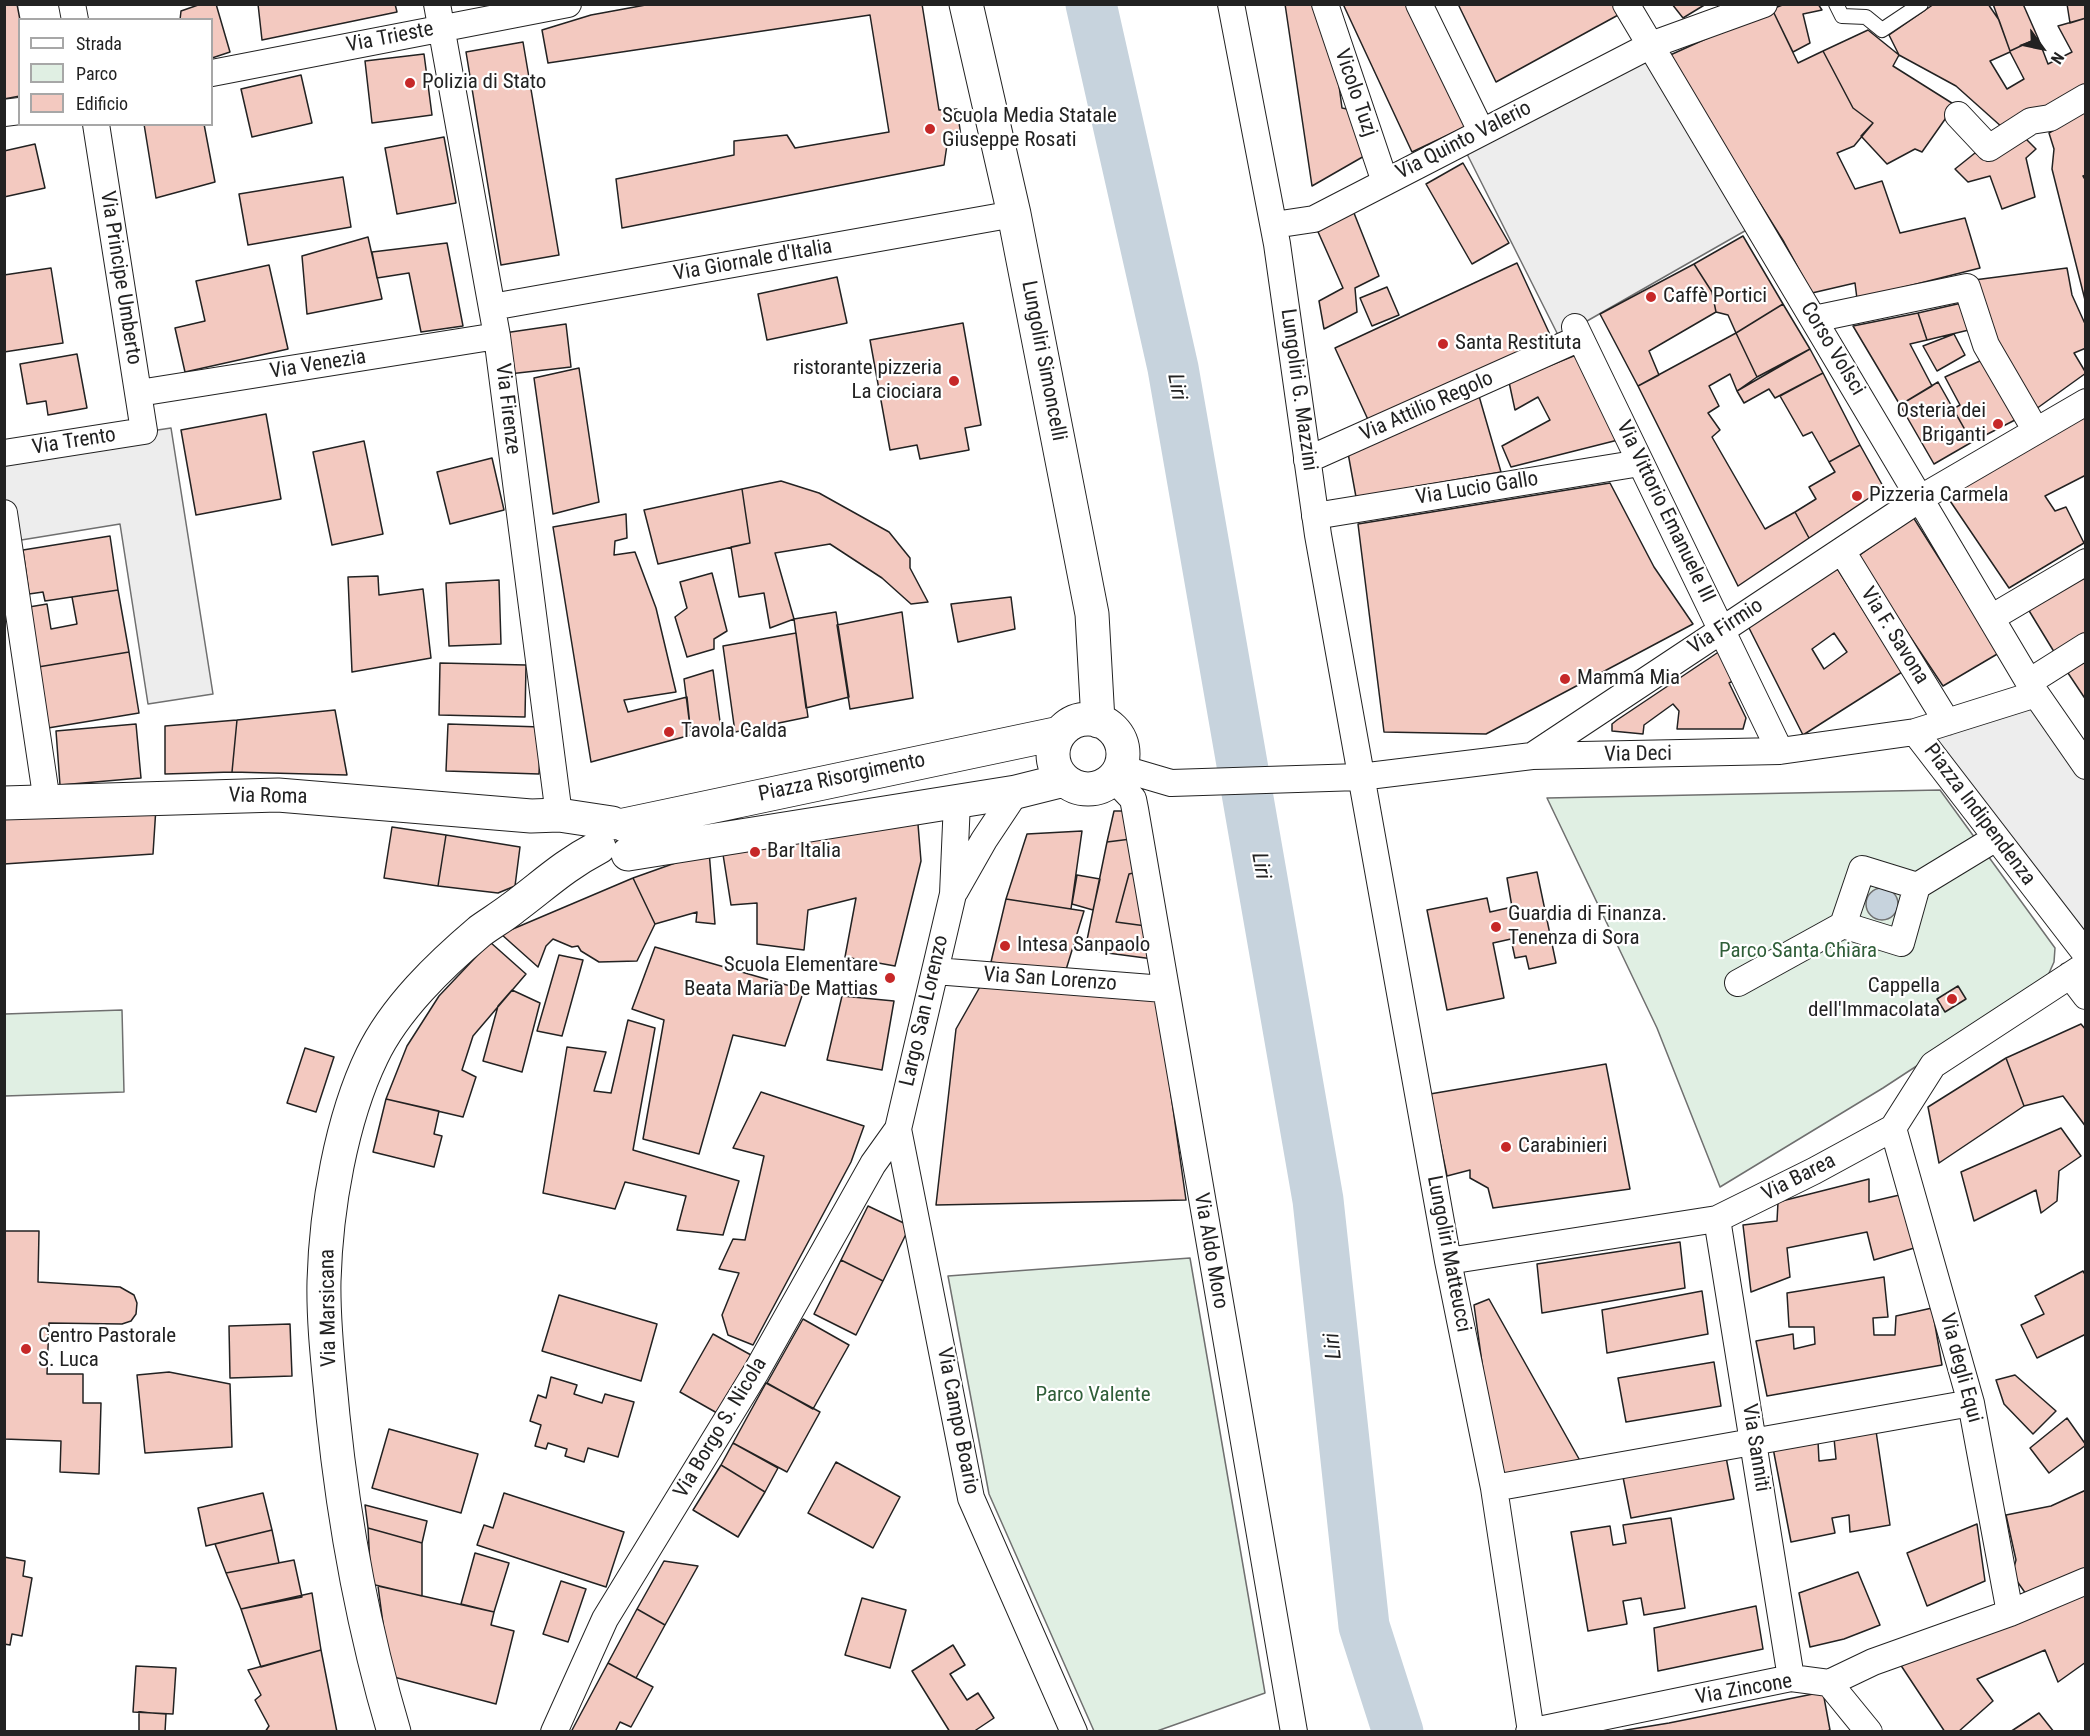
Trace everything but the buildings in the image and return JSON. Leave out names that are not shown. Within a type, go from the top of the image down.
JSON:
[{"type":"main road","name":"Lungoliri Simoncelli","points":[[966,4],[1014,214],[1092,614],[1098,721]]},
{"type":"main road","points":[[1077,721],[1098,721],[1107,725],[1120,740],[1122,759],[1116,773],[1105,785],[1083,789],[1064,780],[1054,762],[1055,742],[1060,733],[1077,721]]},
{"type":"main road","name":"Piazza Risorgimento","points":[[615,841],[993,745],[1060,733]]},
{"type":"main road","points":[[957,801],[968,770],[993,745]]},
{"type":"main road","name":"Piazza Risorgimento","points":[[615,841],[957,801],[1016,792],[1064,780]]},
{"type":"main road","name":"Via Roma","points":[[4,803],[278,795],[545,815]]},
{"type":"main road","points":[[545,815],[615,841]]},
{"type":"main road","points":[[545,815],[566,839],[567,864]]},
{"type":"main road","name":"Via Marsicana","points":[[514,908],[567,864],[615,841]]},
{"type":"main road","name":"Via Marsicana","points":[[394,1731],[380,1685],[341,1501],[326,1339],[325,1292],[333,1195],[350,1108],[373,1053],[408,1001],[481,930],[615,841]]},
{"type":"street","name":"Via Trieste","points":[[213,73],[439,16],[568,4]]},
{"type":"street","name":"Lungoliri G. Mazzini","points":[[1231,4],[1274,225],[1315,516],[1360,777]]},
{"type":"street","name":"Vicolo Tuzj","points":[[1325,4],[1385,182]]},
{"type":"street","points":[[1419,4],[1481,131]]},
{"type":"street","name":"Corso Volsci","points":[[1626,4],[2032,688]]},
{"type":"street","name":"Via Quinto Valerio","points":[[1274,225],[1314,219],[1651,45],[1764,4]]},
{"type":"street","name":"Via Firenze","points":[[439,16],[497,336],[545,815]]},
{"type":"street","points":[[1958,116],[1989,148],[2031,121],[2050,118],[2085,97]]},
{"type":"street","name":"Via Principe Umberto","points":[[96,126],[144,431]]},
{"type":"street","name":"Via Giornale d'Italia","points":[[492,308],[1014,214]]},
{"type":"street","points":[[1814,319],[1967,287],[1986,345],[2036,431]]},
{"type":"street","name":"Via Attilio Regolo","points":[[1307,460],[1578,333]]},
{"type":"street","name":"Via Vittorio Emanuele III","points":[[1578,333],[1780,751]]},
{"type":"street","name":"Via Venezia","points":[[139,393],[497,336]]},
{"type":"street","name":"Via Firmio","points":[[1532,756],[1921,498],[2085,402]]},
{"type":"street","name":"Via Trento","points":[[4,453],[144,431]]},
{"type":"street","name":"Via Lucio Gallo","points":[[1315,516],[1640,463]]},
{"type":"street","points":[[4,513],[47,802]]},
{"type":"street","name":"Via F. Savona","points":[[1842,551],[1947,722]]},
{"type":"street","points":[[1991,618],[2085,562]]},
{"type":"street","name":"Piazza Indipendenza","points":[[2085,646],[2032,688],[1947,722],[1915,732],[2085,954]]},
{"type":"street","points":[[2032,688],[2083,758]]},
{"type":"street","name":"Via Deci","points":[[1116,773],[1171,783],[1360,777],[1532,756],[1780,751],[1915,732]]},
{"type":"street","name":"Via Aldo Moro","points":[[1116,773],[1133,799],[1294,1731]]},
{"type":"street","name":"Lungoliri Matteucci","points":[[1360,777],[1448,1261],[1494,1488],[1530,1731]]},
{"type":"street","name":"Largo San Lorenzo","points":[[953,894],[984,840],[1016,792]]},
{"type":"street","name":"Largo San Lorenzo","points":[[898,1129],[953,894],[957,801]]},
{"type":"street","points":[[1843,925],[1901,944],[1917,886],[1996,838]]},
{"type":"street","points":[[1738,983],[1843,925],[1862,869],[1917,886]]},
{"type":"street","points":[[2078,970],[2085,996]]},
{"type":"street","name":"Via Barea","points":[[1448,1261],[1717,1219],[1814,1172],[1893,1128],[1934,1065],[2078,970]]},
{"type":"street","name":"Via San Lorenzo","points":[[935,971],[1164,989]]},
{"type":"street","name":"Via degli Equi","points":[[1893,1128],[1971,1403],[2010,1613]]},
{"type":"street","name":"Via Borgo S. Nicola","points":[[554,1731],[605,1619],[756,1372],[873,1164],[898,1129]]},
{"type":"street","name":"Via Campo Boario","points":[[898,1129],[971,1498],[1074,1731]]},
{"type":"street","name":"Via Sanniti","points":[[1717,1219],[1755,1441],[1791,1678]]},
{"type":"street","points":[[1494,1488],[1971,1403]]},
{"type":"street","points":[[1869,1731],[1829,1683],[1873,1662],[2010,1613],[2085,1581]]},
{"type":"street","name":"Via Zincone","points":[[1530,1731],[1791,1678],[1829,1683]]},
{"type":"lane","points":[[1836,4],[1842,16],[1866,17],[1882,30],[1921,4]]},
{"type":"green space","name":"Parco Santa Chiara","points":[[1940,790],[2055,948],[2054,962],[2045,982],[1883,1088],[1720,1187],[1657,1028],[1547,798]]},
{"type":"green space","points":[[122,1010],[124,1092],[5,1096],[5,1014]]},
{"type":"green space","name":"Parco Valente","points":[[1190,1258],[1265,1693],[1157,1731],[1094,1731],[989,1494],[948,1276]]},
{"type":"shaded area","points":[[1651,45],[1757,224],[1559,337],[1461,142]]},
{"type":"shaded area","points":[[171,428],[213,694],[148,704],[120,524],[9,542],[5,513],[4,453]]},
{"type":"shaded area","points":[[2036,694],[2085,766],[2085,954],[1915,732]]},
{"type":"shaded area","points":[[1882,888],[1893,893],[1898,904],[1893,915],[1882,920],[1871,915],[1866,904],[1871,893]]},
{"type":"waterway","name":"Liri","points":[[1091,4],[1173,368],[1318,1200],[1364,1626],[1398,1732]]},
{"type":"place","name":"Polizia di Stato","points":[[410,83]]},
{"type":"place","name":"Scuola Media Statale Giuseppe Rosati","points":[[930,129]]},
{"type":"place","name":"Caffè Portici","points":[[1651,297]]},
{"type":"place","name":"Santa Restituta","points":[[1443,344]]},
{"type":"place","name":"ristorante pizzeria La ciociara","points":[[954,381]]},
{"type":"place","name":"Osteria dei Briganti","points":[[1998,424]]},
{"type":"place","name":"Pizzeria Carmela","points":[[1857,496]]},
{"type":"place","name":"Mamma Mia","points":[[1565,679]]},
{"type":"place","name":"Tavola Calda","points":[[669,732]]},
{"type":"place","name":"Bar Italia","points":[[755,852]]},
{"type":"place","name":"Guardia di Finanza. Tenenza di Sora","points":[[1496,927]]},
{"type":"place","name":"Intesa Sanpaolo","points":[[1005,946]]},
{"type":"place","name":"Scuola Elementare Beata Maria De Mattias","points":[[890,978]]},
{"type":"place","name":"Cappella dell'Immacolata","points":[[1952,999]]},
{"type":"place","name":"Carabinieri","points":[[1506,1147]]},
{"type":"place","name":"Centro Pastorale S. Luca","points":[[26,1349]]}]
